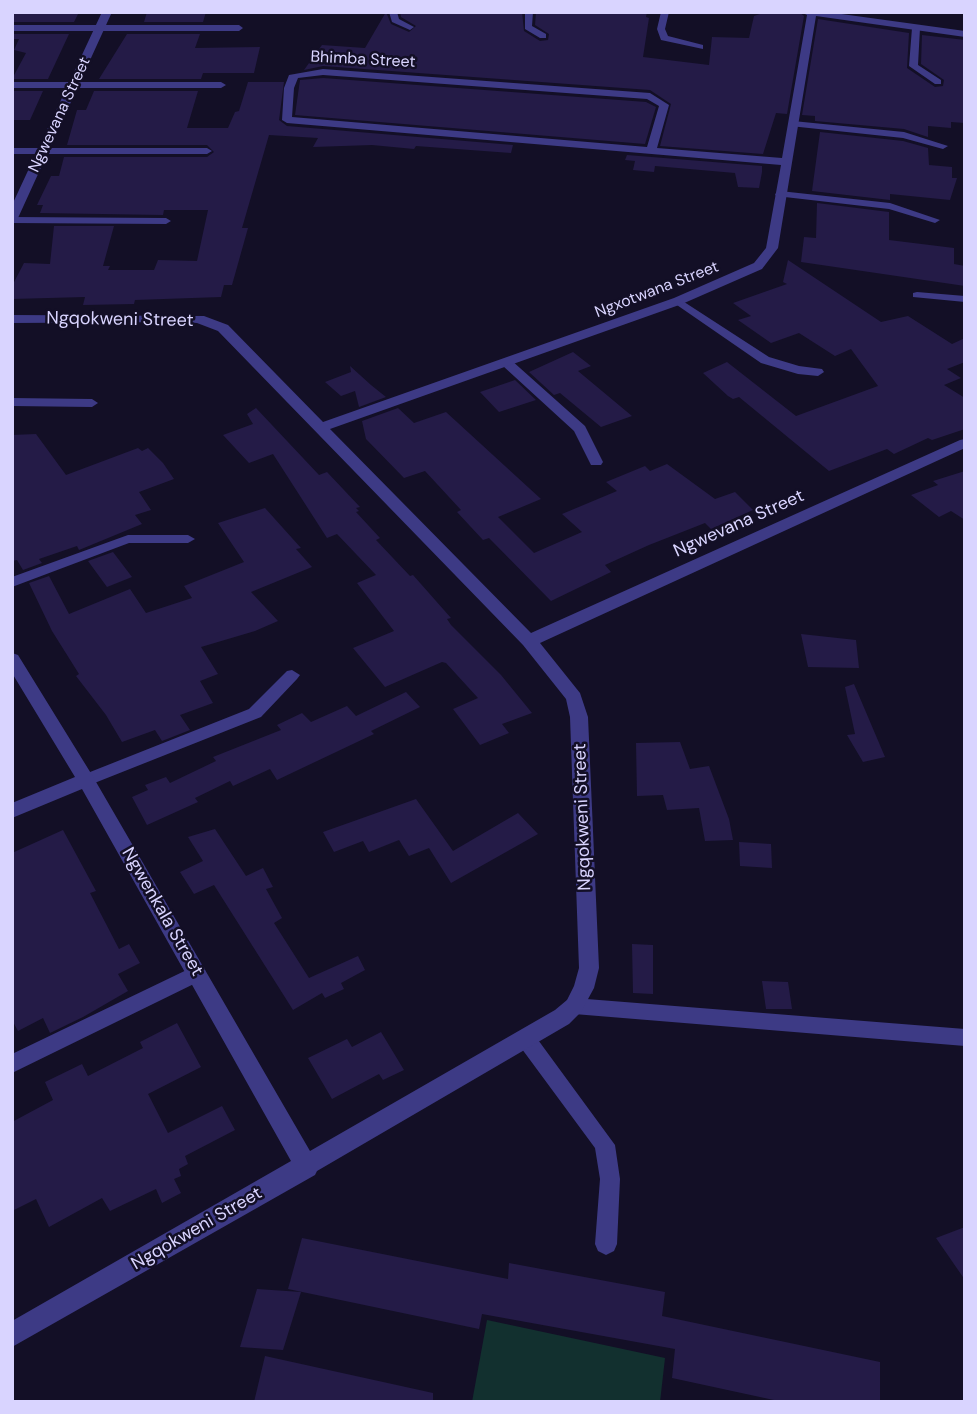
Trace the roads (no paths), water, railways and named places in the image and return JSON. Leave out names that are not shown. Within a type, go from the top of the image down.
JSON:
[{"type":"street","name":"Ngwevana Street","points":[[12,219],[107,12]]},
{"type":"street","points":[[805,12],[965,34]]},
{"type":"street","name":"Ngxotwana Street","points":[[319,428],[678,301],[751,271],[767,257],[772,248],[784,162],[812,13]]},
{"type":"street","name":"Bhimba Street","points":[[651,151],[664,105],[650,96],[323,72],[294,75],[289,89],[287,120],[651,151],[784,162]]},
{"type":"street","name":"Ngqokweni Street","points":[[12,319],[181,318],[212,323],[223,328],[529,641],[574,696],[579,717],[589,968],[584,988],[574,1006],[526,1039],[12,1335]]},
{"type":"street","name":"Ngwevana Street","points":[[529,641],[965,443]]},
{"type":"street","name":"Ngwenkala Street","points":[[12,659],[86,780],[307,1167]]},
{"type":"street","points":[[12,811],[86,780]]},
{"type":"lane","points":[[393,12],[395,20],[411,27]]},
{"type":"lane","points":[[529,12],[528,27],[543,36]]},
{"type":"lane","points":[[665,12],[661,29],[664,38],[700,47]]},
{"type":"lane","points":[[916,27],[913,66],[919,74],[938,82]]},
{"type":"lane","points":[[12,28],[239,28]]},
{"type":"lane","points":[[12,85],[221,85]]},
{"type":"lane","points":[[793,124],[904,135],[943,146]]},
{"type":"lane","points":[[12,151],[207,151]]},
{"type":"lane","points":[[780,194],[890,206],[936,220]]},
{"type":"lane","points":[[12,219],[166,221]]},
{"type":"lane","points":[[917,295],[965,299]]},
{"type":"lane","points":[[678,301],[765,360],[798,370],[818,372]]},
{"type":"lane","points":[[507,363],[580,429],[596,462]]},
{"type":"lane","points":[[12,402],[92,403]]},
{"type":"lane","points":[[12,582],[128,539],[188,539]]},
{"type":"lane","points":[[86,780],[256,713],[292,675]]},
{"type":"lane","points":[[12,1064],[197,973]]},
{"type":"lane","points":[[574,1006],[965,1038]]},
{"type":"lane","points":[[526,1039],[605,1145],[610,1179],[606,1244]]}]
